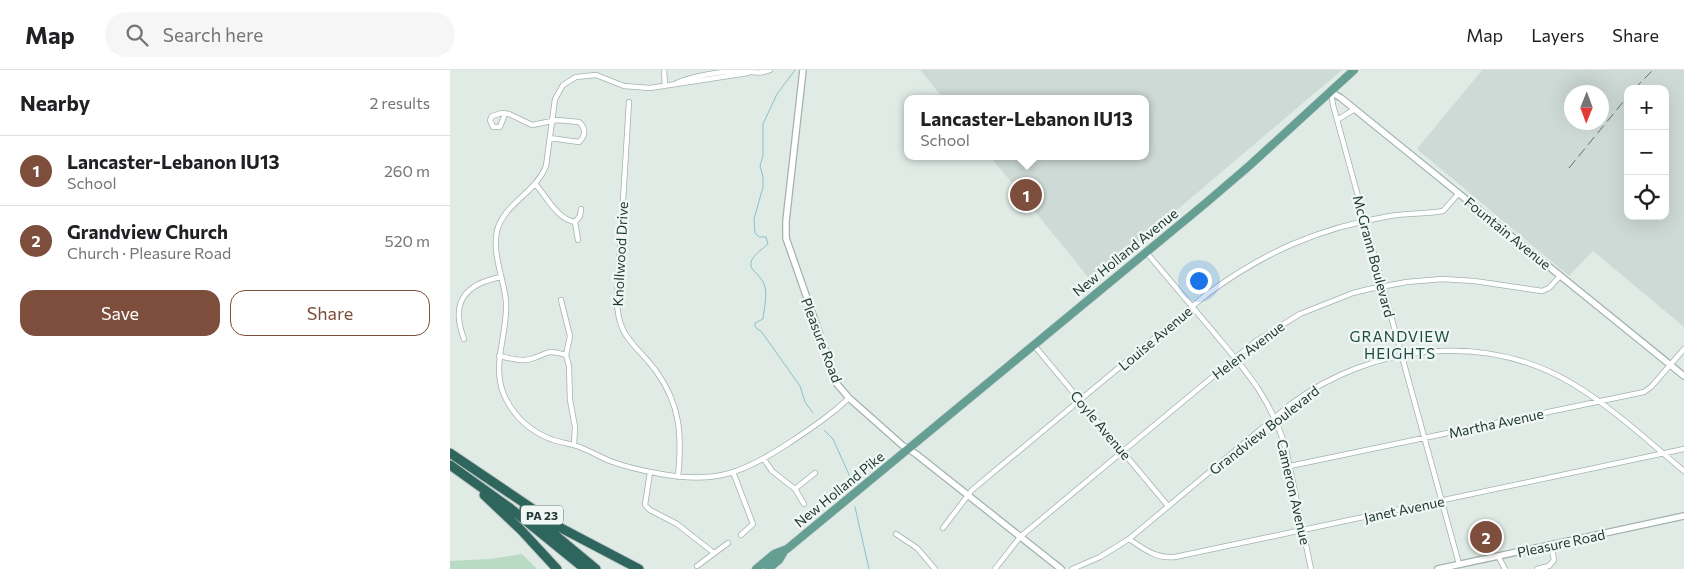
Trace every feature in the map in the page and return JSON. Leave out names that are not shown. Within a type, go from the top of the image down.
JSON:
[{"type":"highway","points":[[450,453],[528,513],[596,569]]},
{"type":"highway","name":"PA 23","points":[[450,453],[561,528],[639,569]]},
{"type":"highway","points":[[452,467],[510,508],[585,569]]},
{"type":"highway","name":"PA 23","points":[[452,467],[521,530],[557,569]]},
{"type":"main road","name":"New Holland Avenue","points":[[908,449],[1228,184],[1354,70]]},
{"type":"main road","name":"New Holland Pike","points":[[768,569],[779,560],[787,549],[908,449]]},
{"type":"main road","name":"New Holland Pike","points":[[756,569],[774,554],[787,549]]},
{"type":"street","points":[[664,70],[665,86]]},
{"type":"street","points":[[770,70],[650,88],[632,88],[596,75],[576,77],[559,90],[555,99],[551,120],[546,166],[536,185],[511,208],[500,224],[496,245],[506,310],[499,356],[499,377],[504,394],[513,410],[520,419],[539,434],[574,445],[619,464],[678,477],[709,478],[733,472],[764,459],[816,426],[849,398]]},
{"type":"street","name":"Pleasure Road","points":[[803,70],[786,220],[786,238],[832,373],[840,389],[908,449],[1060,569]]},
{"type":"street","name":"Fountain Avenue","points":[[1331,92],[1459,193],[1684,376]]},
{"type":"street","name":"McGrann Boulevard","points":[[1331,92],[1337,120],[1459,564]]},
{"type":"street","name":"Knollwood Drive","points":[[629,102],[617,299],[618,317],[626,337],[656,371],[673,402],[677,413],[681,440],[678,477]]},
{"type":"street","points":[[1337,120],[1355,110]]},
{"type":"street","points":[[505,114],[514,115],[532,124],[551,120],[579,122],[584,127],[582,139],[576,142],[550,138]]},
{"type":"street","points":[[536,185],[558,212],[575,222]]},
{"type":"street","name":"Louise Avenue","points":[[942,528],[967,495],[1192,307],[1234,275],[1261,258],[1309,237],[1365,221],[1403,214],[1443,211],[1459,193]]},
{"type":"street","points":[[578,240],[575,222],[580,216],[580,209]]},
{"type":"street","name":"Cameron Avenue","points":[[1146,251],[1259,388],[1275,417],[1286,449],[1312,569]]},
{"type":"street","name":"Helen Avenue","points":[[995,569],[1020,537],[1235,358],[1267,333],[1306,311],[1353,293],[1383,286],[1424,281],[1456,280],[1493,283],[1542,291],[1549,288],[1560,276]]},
{"type":"street","points":[[464,339],[458,324],[458,313],[465,295],[475,285],[483,281],[501,277]]},
{"type":"street","points":[[561,300],[570,336],[566,355],[569,366],[570,400],[575,426],[574,445]]},
{"type":"street","name":"Coyle Avenue","points":[[1033,344],[1168,506]]},
{"type":"street","name":"Martha Avenue","points":[[1290,466],[1648,390],[1684,349]]},
{"type":"street","name":"Grandview Boulevard","points":[[1072,569],[1100,557],[1129,539],[1302,396],[1334,377],[1358,366],[1418,352],[1450,350],[1502,356],[1548,372],[1572,384],[1598,401],[1684,471]]},
{"type":"street","points":[[499,356],[526,359],[549,351],[566,355]]},
{"type":"street","name":"Janet Avenue","points":[[1129,539],[1153,554],[1170,558],[1684,449]]},
{"type":"street","points":[[764,459],[772,471],[795,489],[804,504]]},
{"type":"street","points":[[650,472],[645,505],[650,510],[677,524],[714,553]]},
{"type":"street","points":[[733,472],[753,524],[741,535]]},
{"type":"street","points":[[795,489],[815,473]]},
{"type":"street","name":"Pleasure Road","points":[[1438,569],[1684,516]]},
{"type":"street","points":[[896,534],[917,548],[935,569]]},
{"type":"street","points":[[697,566],[728,543]]},
{"type":"street","points":[[1537,569],[1549,566],[1554,560],[1551,545]]},
{"type":"street","points":[[1498,556],[1505,569]]},
{"type":"shaded area","points":[[920,70],[1342,70],[1092,282],[993,160],[1149,160],[1149,95],[941,95]]},
{"type":"shaded area","points":[[1482,70],[1684,70],[1684,327],[1593,251],[1569,276],[1417,149]]},
{"type":"green space","points":[[522,554],[537,569],[450,569],[450,561],[490,559]]},
{"type":"waterway","points":[[795,70],[777,94],[763,124],[763,155],[760,166],[763,187],[754,219],[755,233],[759,237],[766,237],[768,244],[754,256],[751,267],[760,277],[766,292],[763,319],[755,323],[755,326],[761,331],[800,386],[805,402],[813,413]]},
{"type":"waterway","points":[[824,430],[833,439],[851,479]]},
{"type":"waterway","points":[[855,507],[869,569]]},
{"type":"railway","points":[[1638,85],[1653,70]]},
{"type":"railway","points":[[1569,168],[1624,101]]},
{"type":"place","name":"Lancaster-Lebanon IU13","points":[[1026,195]]},
{"type":"place","name":"Grandview Church","points":[[1486,537]]},
{"type":"district","name":"GRANDVIEW HEIGHTS","points":[[1400,344]]}]
